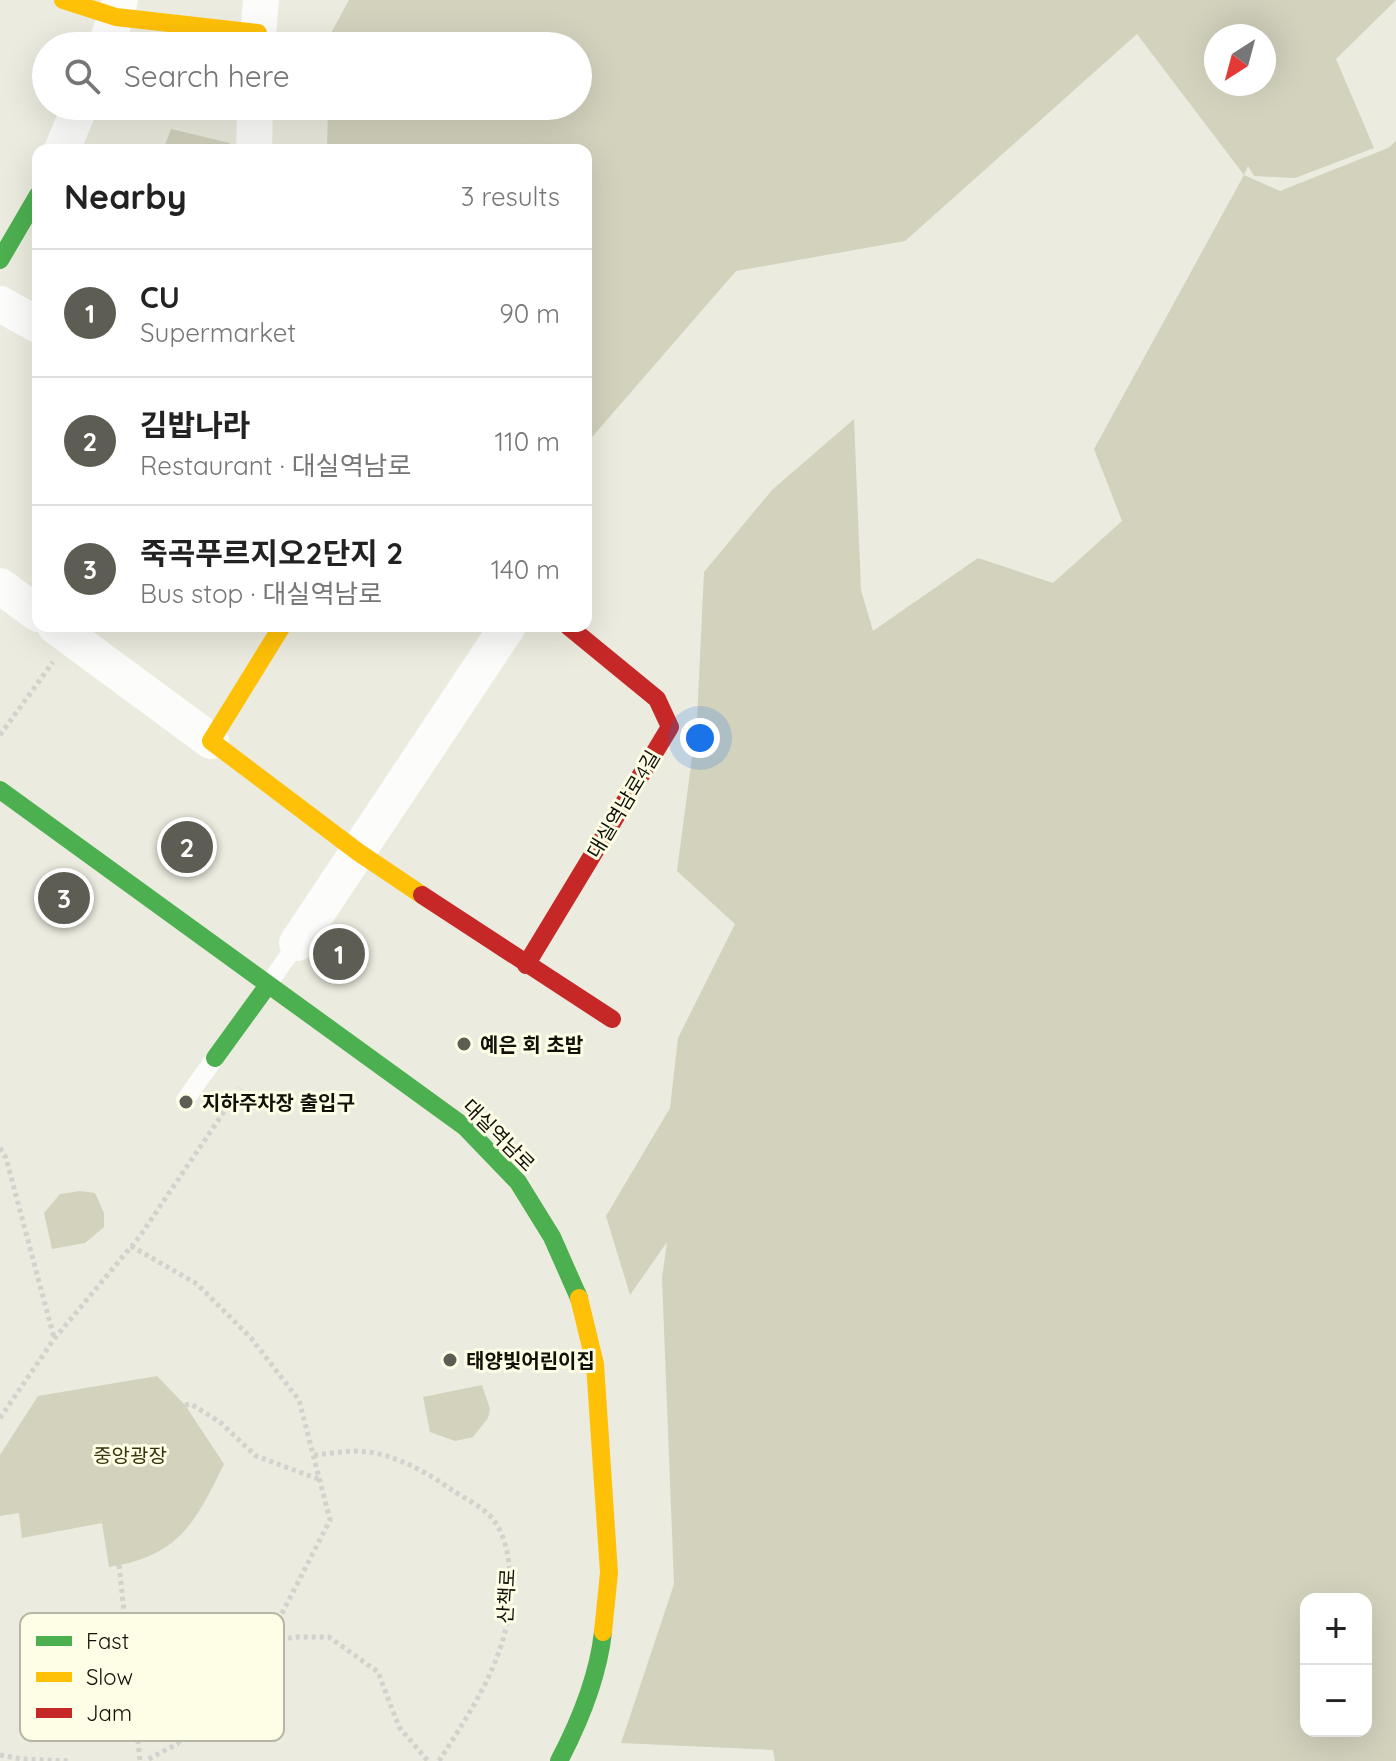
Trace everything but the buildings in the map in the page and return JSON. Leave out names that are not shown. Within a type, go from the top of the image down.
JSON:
[{"type":"street","points":[[63,0],[114,21],[259,26]]},
{"type":"street","points":[[64,144],[74,120]]},
{"type":"street","points":[[254,144],[255,120]]},
{"type":"street","points":[[0,260],[32,205]]},
{"type":"street","points":[[0,304],[32,322]]},
{"type":"street","points":[[0,586],[32,610]]},
{"type":"street","points":[[63,632],[358,852],[612,1019]]},
{"type":"street","points":[[211,741],[278,632]]},
{"type":"street","points":[[297,943],[504,632]]},
{"type":"street","name":"대실역남로4길","points":[[526,965],[670,727],[657,699],[575,632]]},
{"type":"street","name":"대실역남로","points":[[2,795],[465,1127],[518,1182],[552,1237],[579,1297],[595,1364],[609,1573],[601,1647],[580,1721],[559,1761]]},
{"type":"street","points":[[215,1058],[268,985]]},
{"type":"lane","points":[[268,985],[297,943]]},
{"type":"lane","points":[[185,1100],[215,1058]]},
{"type":"path","points":[[0,735],[63,632]]},
{"type":"path","points":[[0,1418],[4,1405],[54,1339],[131,1246],[245,1080]]},
{"type":"path","points":[[0,1148],[6,1158],[54,1339]]},
{"type":"path","points":[[131,1246],[197,1284],[251,1338],[299,1400],[330,1520],[282,1613]]},
{"type":"path","points":[[185,1405],[191,1404],[220,1422],[256,1456],[321,1480]]},
{"type":"path","name":"산책로","points":[[314,1455],[359,1451],[391,1458],[427,1473],[492,1517],[505,1542],[510,1571],[510,1605],[501,1651],[481,1695],[439,1761]]},
{"type":"path","points":[[119,1565],[125,1613]]},
{"type":"path","points":[[284,1639],[329,1637],[378,1672],[399,1727],[428,1761]]},
{"type":"path","points":[[140,1741],[142,1761],[180,1741]]},
{"type":"path","points":[[0,1755],[69,1761]]},
{"type":"green space","points":[[349,0],[1396,0],[1336,59],[1374,148],[1295,178],[1254,176],[1248,166],[1244,175],[1137,34],[905,241],[736,271],[592,437],[592,144],[327,144],[328,120],[592,120],[592,32],[332,32]]},
{"type":"green space","points":[[171,129],[230,143],[230,144],[165,144]]},
{"type":"green space","points":[[1396,141],[1396,1761],[775,1761],[773,1750],[621,1743],[674,1584],[662,1278],[667,1242],[630,1295],[606,1216],[670,1108],[678,1038],[735,924],[677,871],[697,719],[704,572],[772,490],[854,419],[861,590],[873,631],[978,558],[1053,583],[1122,521],[1094,449],[1244,175],[1280,191],[1388,148]]},
{"type":"green space","points":[[80,1191],[95,1193],[104,1213],[104,1227],[85,1243],[52,1249],[44,1213],[60,1194]]},
{"type":"green space","name":"중앙광장","points":[[157,1376],[185,1405],[224,1464],[204,1503],[182,1534],[152,1555],[109,1567],[102,1523],[22,1538],[19,1513],[0,1516],[0,1455],[38,1396]]},
{"type":"green space","points":[[482,1385],[490,1409],[488,1418],[473,1437],[455,1441],[430,1432],[423,1397]]},
{"type":"traffic: fast","points":[[0,260],[32,205]]},
{"type":"traffic: fast","points":[[0,790],[465,1127],[518,1182],[552,1237],[579,1298]]},
{"type":"traffic: fast","points":[[215,1058],[268,985]]},
{"type":"traffic: fast","points":[[559,1761],[587,1698],[603,1632]]},
{"type":"traffic: slow","points":[[63,0],[116,17],[249,32]]},
{"type":"traffic: slow","points":[[278,632],[211,741],[358,852],[422,895]]},
{"type":"traffic: slow","points":[[579,1298],[595,1364],[609,1573],[603,1632]]},
{"type":"traffic: jam","points":[[526,965],[670,727],[657,699],[575,632]]},
{"type":"traffic: jam","points":[[422,895],[612,1019]]},
{"type":"place","name":"김밥나라","points":[[187,847]]},
{"type":"place","name":"죽곡푸르지오2단지 2","points":[[64,898]]},
{"type":"place","name":"CU","points":[[339,954]]},
{"type":"place","name":"예은 회 초밥","points":[[464,1044]]},
{"type":"place","name":"지하주차장 출입구","points":[[186,1102]]},
{"type":"place","name":"태양빛어린이집","points":[[450,1360]]}]
